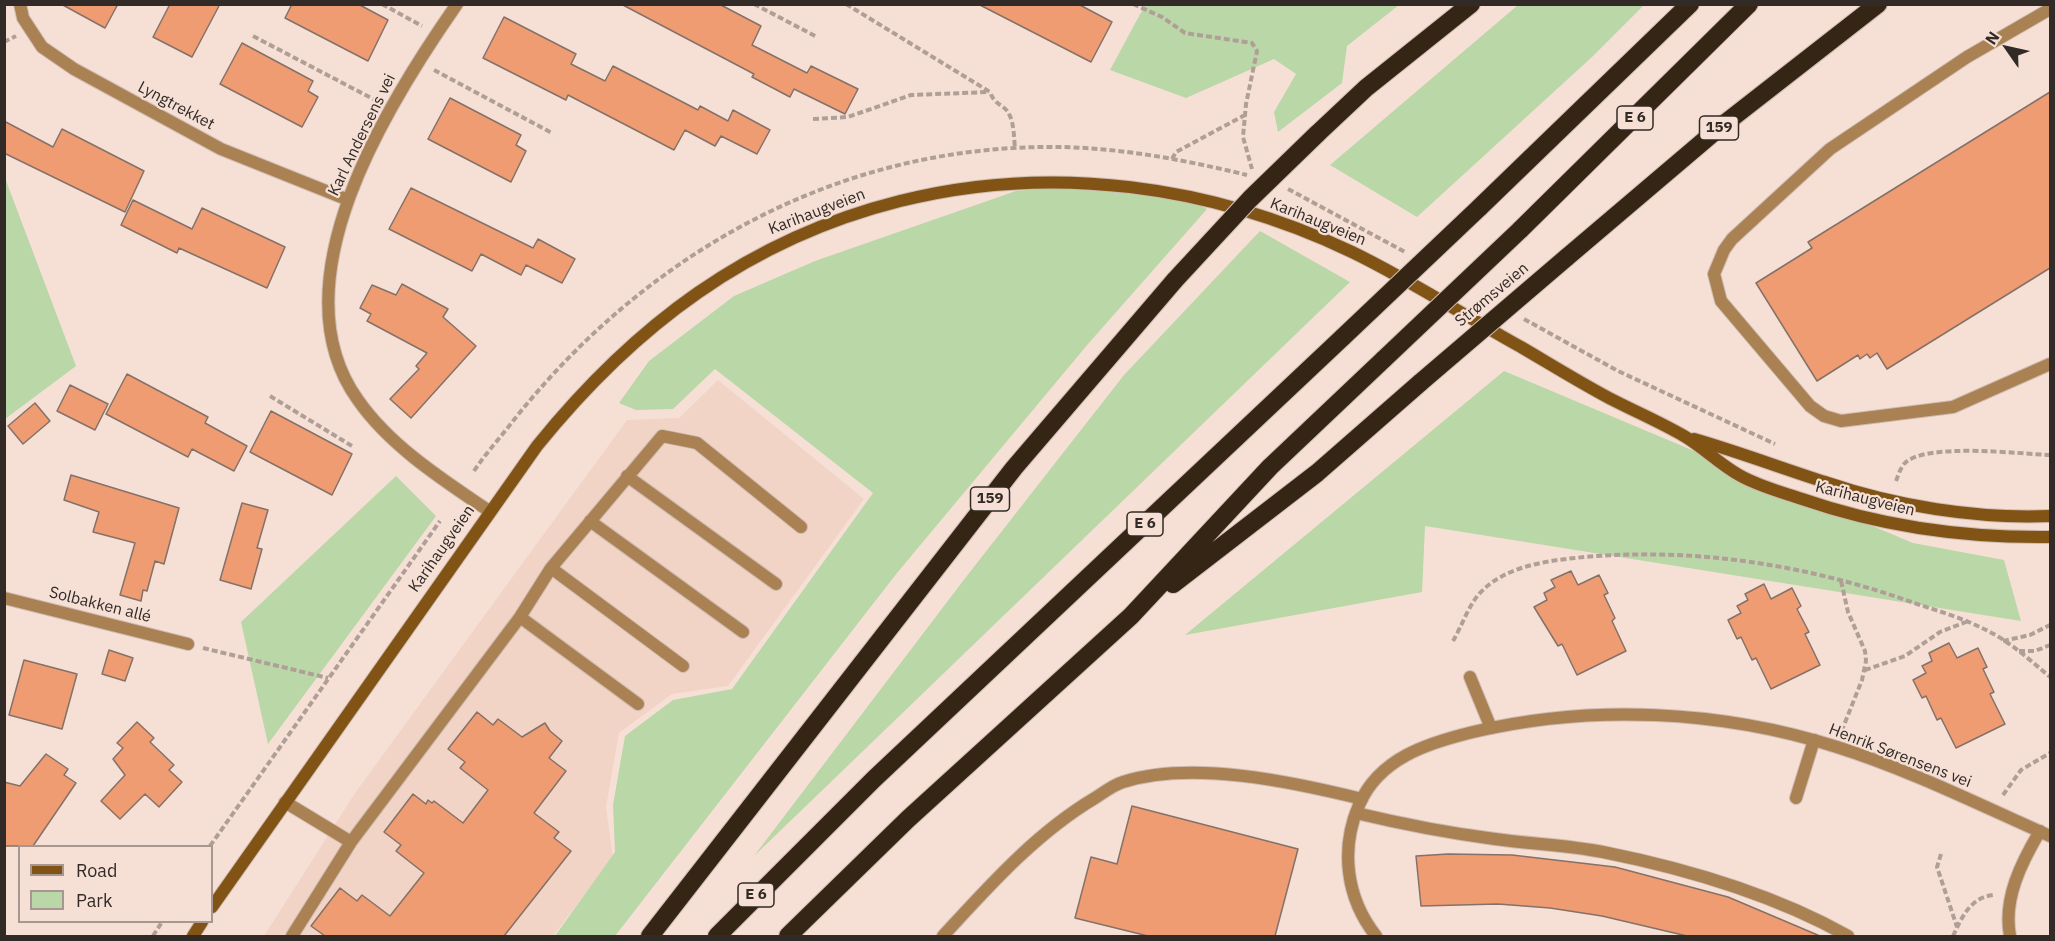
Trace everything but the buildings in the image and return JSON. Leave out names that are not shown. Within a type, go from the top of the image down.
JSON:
[{"type":"highway","name":"159","points":[[650,936],[1008,477],[1176,280],[1250,199],[1317,134],[1374,81],[1471,4]]},
{"type":"highway","name":"E 6","points":[[717,936],[873,779],[1479,208],[1690,4]]},
{"type":"highway","name":"E 6","points":[[788,936],[908,819],[1131,616],[1270,467],[1520,230],[1749,4]]},
{"type":"highway","name":"Strømsveien","points":[[1131,616],[1317,473],[1719,128],[1878,4]]},
{"type":"main road","name":"Karihaugveien","points":[[213,906],[537,446],[590,384],[641,335],[719,277],[760,252],[803,233],[884,205],[968,187],[1061,181],[1132,186],[1208,200],[1306,232],[1373,264],[1605,396],[1687,438],[1739,475],[1778,491],[1864,519],[1914,529],[1971,535],[2050,537]]},
{"type":"main road","name":"Karihaugveien","points":[[1687,438],[1749,454],[1825,483],[1872,496],[1977,513],[2050,516]]},
{"type":"main road","points":[[192,936],[201,923]]},
{"type":"street","name":"Lyngtrekket","points":[[20,4],[23,18],[42,46],[74,69],[221,149],[346,199]]},
{"type":"street","name":"Karl Andersens vei","points":[[457,4],[417,61],[346,199],[327,279],[333,352],[356,398],[376,424],[489,511]]},
{"type":"street","points":[[2050,9],[1967,57],[1830,149],[1732,239],[1716,263],[1714,274],[1721,301],[1810,406],[1824,416],[1841,421],[1953,407],[2050,364]]},
{"type":"street","points":[[292,936],[351,842],[520,617],[551,568],[662,435],[697,443],[801,526]]},
{"type":"street","points":[[627,476],[776,584]]},
{"type":"street","points":[[590,521],[743,632]]},
{"type":"street","points":[[551,568],[683,666]]},
{"type":"street","name":"Solbakken allé","points":[[4,598],[188,644]]},
{"type":"street","points":[[520,617],[638,704]]},
{"type":"street","points":[[1470,677],[1491,728]]},
{"type":"street","name":"Henrik Sørensens vei","points":[[1376,936],[1354,903],[1347,860],[1356,813],[1362,798],[1380,774],[1395,761],[1446,738],[1560,717],[1615,715],[1710,720],[1776,730],[1837,747],[1885,764],[2045,833]]},
{"type":"street","points":[[1797,798],[1814,740]]},
{"type":"street","points":[[943,936],[1011,864],[1077,809],[1120,783],[1159,773],[1193,773],[1300,784],[1362,798]]},
{"type":"street","points":[[285,802],[351,842]]},
{"type":"street","points":[[1356,813],[1428,830],[1601,852],[1674,868],[1765,897],[1809,915],[1848,936]]},
{"type":"street","points":[[2010,936],[2008,908],[2012,894],[2045,833]]},
{"type":"path","points":[[382,4],[436,34]]},
{"type":"path","points":[[754,4],[817,37]]},
{"type":"path","points":[[846,4],[990,92],[995,104],[1008,111],[1015,149]]},
{"type":"path","points":[[1133,4],[1162,17],[1185,33],[1252,43],[1257,51],[1243,137],[1254,177]]},
{"type":"path","points":[[253,36],[392,109]]},
{"type":"path","points":[[417,61],[552,134]]},
{"type":"path","points":[[813,119],[848,117],[911,95],[990,92]]},
{"type":"path","points":[[1172,159],[1176,152],[1197,142],[1218,127],[1245,115]]},
{"type":"path","points":[[270,396],[352,446]]},
{"type":"path","points":[[1896,481],[1903,465],[1914,458],[1952,451],[2050,455]]},
{"type":"path","points":[[211,845],[440,521]]},
{"type":"path","points":[[1454,641],[1482,590],[1510,574],[1553,560],[1615,554],[1743,559],[1881,590],[1967,622],[2004,641],[2050,677]]},
{"type":"path","points":[[1837,747],[1865,670],[1865,651],[1848,612],[1841,581]]},
{"type":"path","points":[[1865,670],[1905,656],[1941,632],[1967,622]]},
{"type":"path","points":[[2004,641],[2030,635],[2050,625]]},
{"type":"path","points":[[188,644],[272,667],[328,678]]},
{"type":"path","points":[[2018,651],[2035,651],[2050,646]]},
{"type":"path","points":[[2000,801],[2021,770],[2050,753]]},
{"type":"path","points":[[1941,854],[1937,867],[1957,927]]},
{"type":"path","points":[[1953,936],[1957,927],[1980,897],[1998,895]]},
{"type":"path","points":[[153,936],[161,923]]},
{"type":"shaded area","points":[[718,380],[864,499],[728,686],[672,694],[619,733],[606,807],[613,857],[553,936],[264,936],[355,793],[627,420],[679,418]]},
{"type":"green space","points":[[1145,5],[1399,5],[1347,46],[1342,83],[1278,132],[1274,112],[1296,74],[1274,59],[1186,98],[1110,70]]},
{"type":"green space","points":[[1518,5],[1644,5],[1592,57],[1417,217],[1330,165]]},
{"type":"green space","points":[[5,178],[76,366],[4,419]]},
{"type":"green space","points":[[1095,182],[1185,198],[1207,209],[1088,344],[897,573],[615,936],[555,936],[615,852],[613,805],[625,736],[673,700],[732,689],[873,493],[715,369],[673,409],[636,410],[619,403],[649,361],[734,296],[815,261],[1016,191]]},
{"type":"green space","points":[[1260,231],[1350,282],[754,856],[966,577],[1124,375]]},
{"type":"green space","points":[[1504,371],[1913,543],[2004,560],[2021,621],[1425,526],[1422,592],[1185,635]]},
{"type":"green space","points":[[396,476],[436,516],[268,744],[241,622]]}]
